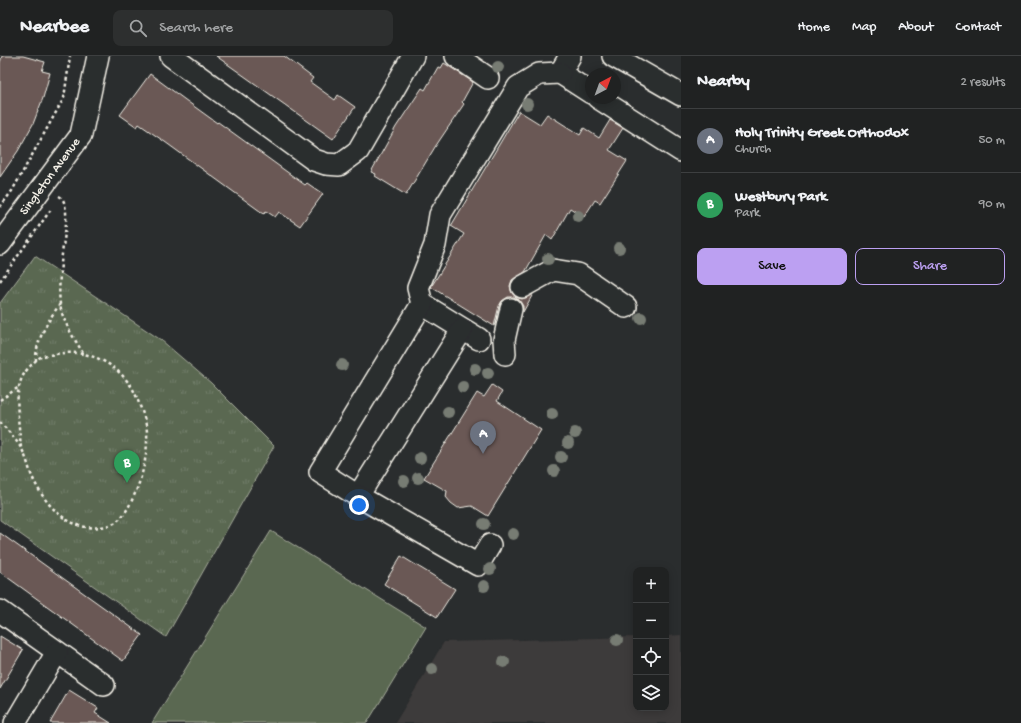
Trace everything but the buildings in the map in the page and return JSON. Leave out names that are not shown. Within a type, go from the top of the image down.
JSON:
[{"type":"street","name":"Singleton Avenue","points":[[0,244],[81,135],[98,56]]},
{"type":"street","points":[[171,56],[314,160],[326,164],[339,165],[358,151],[413,56]]},
{"type":"street","points":[[456,56],[488,78]]},
{"type":"street","points":[[612,56],[681,95]]},
{"type":"street","points":[[358,496],[471,334],[422,304],[418,288],[435,244],[440,215],[518,87],[540,74],[565,65],[585,87]]},
{"type":"street","points":[[607,104],[681,151]]},
{"type":"street","points":[[522,287],[553,270],[578,274],[626,307]]},
{"type":"street","points":[[422,304],[320,472],[358,496],[478,565],[490,545]]},
{"type":"street","points":[[505,354],[504,340],[511,309]]},
{"type":"street","points":[[0,611],[104,685]]},
{"type":"street","points":[[15,723],[58,652]]},
{"type":"path","points":[[0,207],[12,191],[64,98],[70,56]]},
{"type":"path","points":[[45,182],[63,200],[66,231],[63,246],[60,303],[62,313],[71,333],[84,354]]},
{"type":"path","points":[[36,361],[35,352],[41,337],[52,314],[60,303]]},
{"type":"path","points":[[78,352],[84,354],[97,358],[108,364],[123,377],[133,390],[144,416],[147,438],[142,473],[133,499],[126,511],[119,521],[110,526],[87,528],[73,523],[62,516],[46,501],[32,475],[22,449],[18,413],[19,387],[24,374],[39,357],[78,352]]},
{"type":"path","points":[[0,400],[19,387]]},
{"type":"path","points":[[0,422],[22,449]]},
{"type":"shaded area","points":[[681,635],[681,723],[395,723],[444,642],[633,637],[633,711],[669,711],[669,636]]},
{"type":"green space","points":[[35,256],[161,340],[211,383],[274,446],[166,637],[0,520],[0,303]]},
{"type":"green space","points":[[271,531],[426,627],[367,723],[152,723]]},
{"type":"place","name":"Holy Trinity Greek Orthodox","points":[[483,454]]},
{"type":"place","name":"Westbury Park","points":[[127,483]]}]
